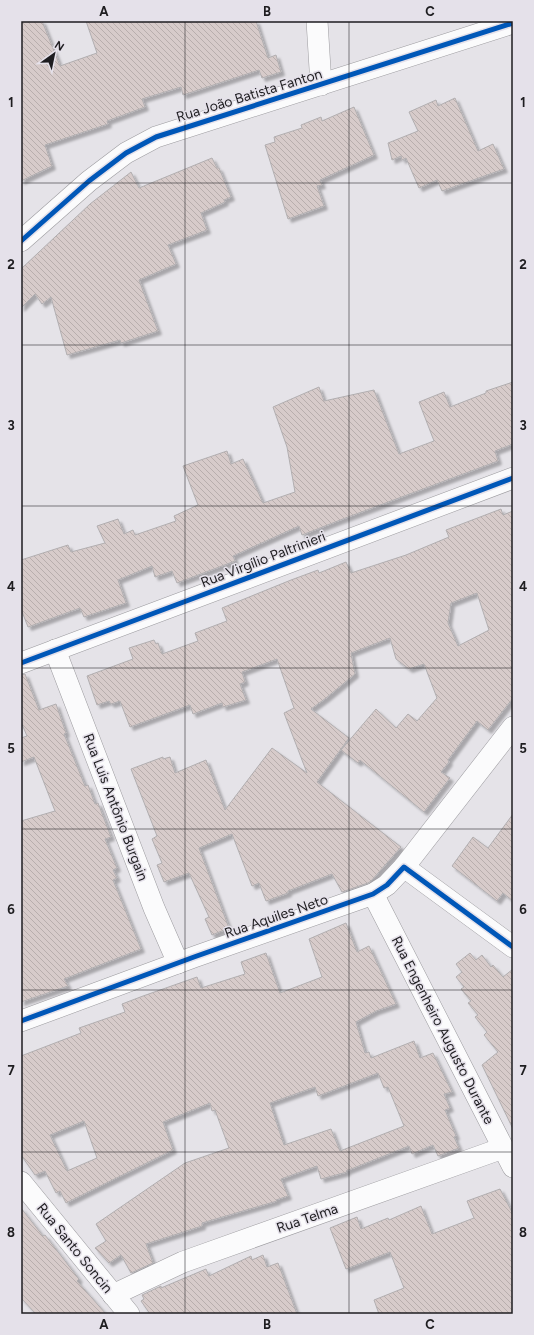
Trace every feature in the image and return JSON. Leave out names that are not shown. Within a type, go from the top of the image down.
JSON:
[{"type":"street","points":[[317,21],[321,85]]},
{"type":"street","name":"Rua João Batista Fanton","points":[[21,241],[126,152],[156,137],[513,23]]},
{"type":"street","name":"Rua Virgílio Paltrinieri","points":[[21,662],[513,478]]},
{"type":"street","name":"Rua Luis Antônio Burgain","points":[[55,650],[154,908],[178,963]]},
{"type":"street","points":[[513,727],[404,867],[513,947]]},
{"type":"street","name":"Rua Aquiles Neto","points":[[21,1021],[178,963],[373,894],[387,885],[404,867]]},
{"type":"street","name":"Rua Engenheiro Augusto Durante","points":[[373,894],[513,1167]]},
{"type":"street","name":"Rua Telma","points":[[113,1295],[183,1262],[503,1148]]},
{"type":"street","name":"Rua Santo Soncin","points":[[21,1182],[129,1314]]},
{"type":"building","points":[[21,21],[42,21],[60,66],[97,53],[86,21],[256,21],[268,58],[276,55],[281,72],[262,78],[259,70],[183,95],[181,87],[142,99],[145,107],[107,121],[108,124],[45,145],[52,166],[21,181]]},
{"type":"building","points":[[455,98],[478,151],[493,144],[504,169],[442,191],[437,180],[419,188],[406,158],[402,160],[401,156],[392,160],[388,143],[418,131],[409,112],[436,100],[438,106]]},
{"type":"building","points":[[354,107],[374,155],[320,180],[322,185],[317,186],[324,206],[288,219],[265,145],[275,142],[274,137],[302,128],[301,125],[321,117],[322,121]]},
{"type":"building","points":[[212,158],[217,168],[219,168],[231,197],[224,200],[225,202],[201,213],[207,230],[168,245],[176,264],[139,280],[158,331],[121,343],[120,340],[67,355],[51,297],[42,304],[35,294],[21,308],[21,269],[90,204],[131,172],[139,188]]},
{"type":"building","points":[[513,382],[513,444],[495,451],[498,461],[302,535],[299,526],[233,556],[235,561],[177,583],[172,571],[155,577],[152,566],[118,580],[126,603],[84,617],[80,608],[28,627],[21,609],[21,560],[68,545],[71,552],[105,543],[97,526],[118,519],[124,534],[133,530],[135,535],[176,521],[174,516],[198,505],[183,466],[227,451],[231,464],[243,459],[263,503],[295,492],[287,447],[273,407],[319,387],[324,401],[374,390],[399,454],[434,441],[419,402],[444,392],[450,407],[486,393],[486,391]]},
{"type":"building","points":[[501,509],[503,515],[513,511],[513,698],[488,730],[477,721],[448,760],[449,762],[441,772],[450,778],[424,812],[360,760],[358,763],[341,750],[376,709],[396,728],[408,714],[417,721],[437,698],[424,664],[409,669],[396,659],[390,638],[351,653],[355,674],[311,709],[349,738],[317,782],[401,847],[368,883],[342,892],[332,874],[266,901],[259,883],[252,886],[232,834],[199,848],[229,928],[212,935],[205,919],[209,917],[189,873],[164,882],[157,865],[162,863],[152,839],[157,836],[131,769],[163,757],[163,759],[170,757],[175,773],[206,760],[225,810],[272,748],[307,773],[284,713],[294,708],[277,659],[242,672],[245,682],[240,684],[246,700],[223,707],[222,703],[193,714],[190,705],[130,727],[120,701],[111,704],[109,701],[97,705],[87,676],[133,659],[129,648],[154,640],[156,644],[158,643],[162,654],[198,641],[195,633],[227,621],[222,608],[318,570],[319,573],[346,562],[351,573],[406,555],[449,537],[446,530]],"holes":[[[477,593],[489,630],[458,646],[448,623],[451,603]]]},
{"type":"building","points":[[25,674],[39,710],[56,704],[66,733],[64,734],[85,786],[88,785],[95,804],[98,803],[111,837],[105,839],[117,868],[113,870],[117,878],[113,880],[141,949],[64,979],[68,986],[21,1002],[21,821],[55,811],[34,757],[21,762],[21,738],[27,736],[21,722],[21,675]]},
{"type":"building","points":[[513,814],[513,901],[503,893],[497,901],[452,866],[473,837],[488,848]]},
{"type":"building","points":[[346,923],[357,952],[369,946],[396,1004],[376,1011],[356,1022],[365,1053],[369,1052],[371,1058],[414,1041],[420,1058],[433,1053],[452,1092],[444,1094],[450,1108],[445,1110],[456,1136],[454,1137],[459,1148],[438,1156],[433,1145],[412,1154],[409,1146],[346,1171],[347,1172],[321,1179],[317,1166],[281,1179],[288,1196],[276,1200],[277,1201],[202,1223],[202,1226],[146,1244],[153,1263],[131,1273],[121,1255],[109,1263],[95,1248],[106,1241],[96,1224],[185,1163],[229,1148],[215,1110],[212,1111],[210,1103],[163,1122],[173,1150],[66,1203],[60,1191],[56,1193],[45,1171],[35,1175],[21,1155],[21,1056],[81,1033],[79,1028],[125,1012],[122,1004],[143,996],[197,977],[201,988],[245,974],[241,962],[266,953],[280,993],[322,977],[309,939]],"holes":[[[378,1073],[384,1088],[388,1087],[404,1126],[340,1151],[331,1129],[284,1145],[270,1103],[315,1087],[318,1096]],[[84,1121],[97,1158],[67,1171],[50,1135]]]},
{"type":"building","points":[[470,953],[476,960],[482,955],[491,967],[493,965],[503,977],[513,969],[513,1129],[482,1065],[498,1052],[484,1035],[487,1032],[475,1017],[478,1015],[468,1003],[471,1001],[461,989],[464,987],[456,977],[462,972],[456,964]]},
{"type":"building","points":[[500,1189],[513,1214],[513,1314],[379,1314],[374,1300],[404,1288],[390,1252],[346,1269],[330,1228],[357,1217],[361,1229],[388,1218],[389,1220],[421,1206],[432,1234],[474,1218],[467,1201]]},
{"type":"building","points":[[21,1208],[43,1236],[45,1235],[79,1279],[77,1281],[106,1314],[36,1314],[21,1298]]},
{"type":"building","points":[[263,1255],[267,1267],[278,1263],[297,1314],[150,1314],[141,1301],[144,1299],[142,1295],[206,1269],[209,1276],[251,1256],[252,1260]]},
{"type":"cycle path","points":[[21,241],[89,181],[126,153],[156,137],[513,23]]},
{"type":"cycle path","points":[[21,663],[513,478]]},
{"type":"cycle path","points":[[21,1021],[194,957],[373,894],[387,885],[404,867],[513,947]]}]
